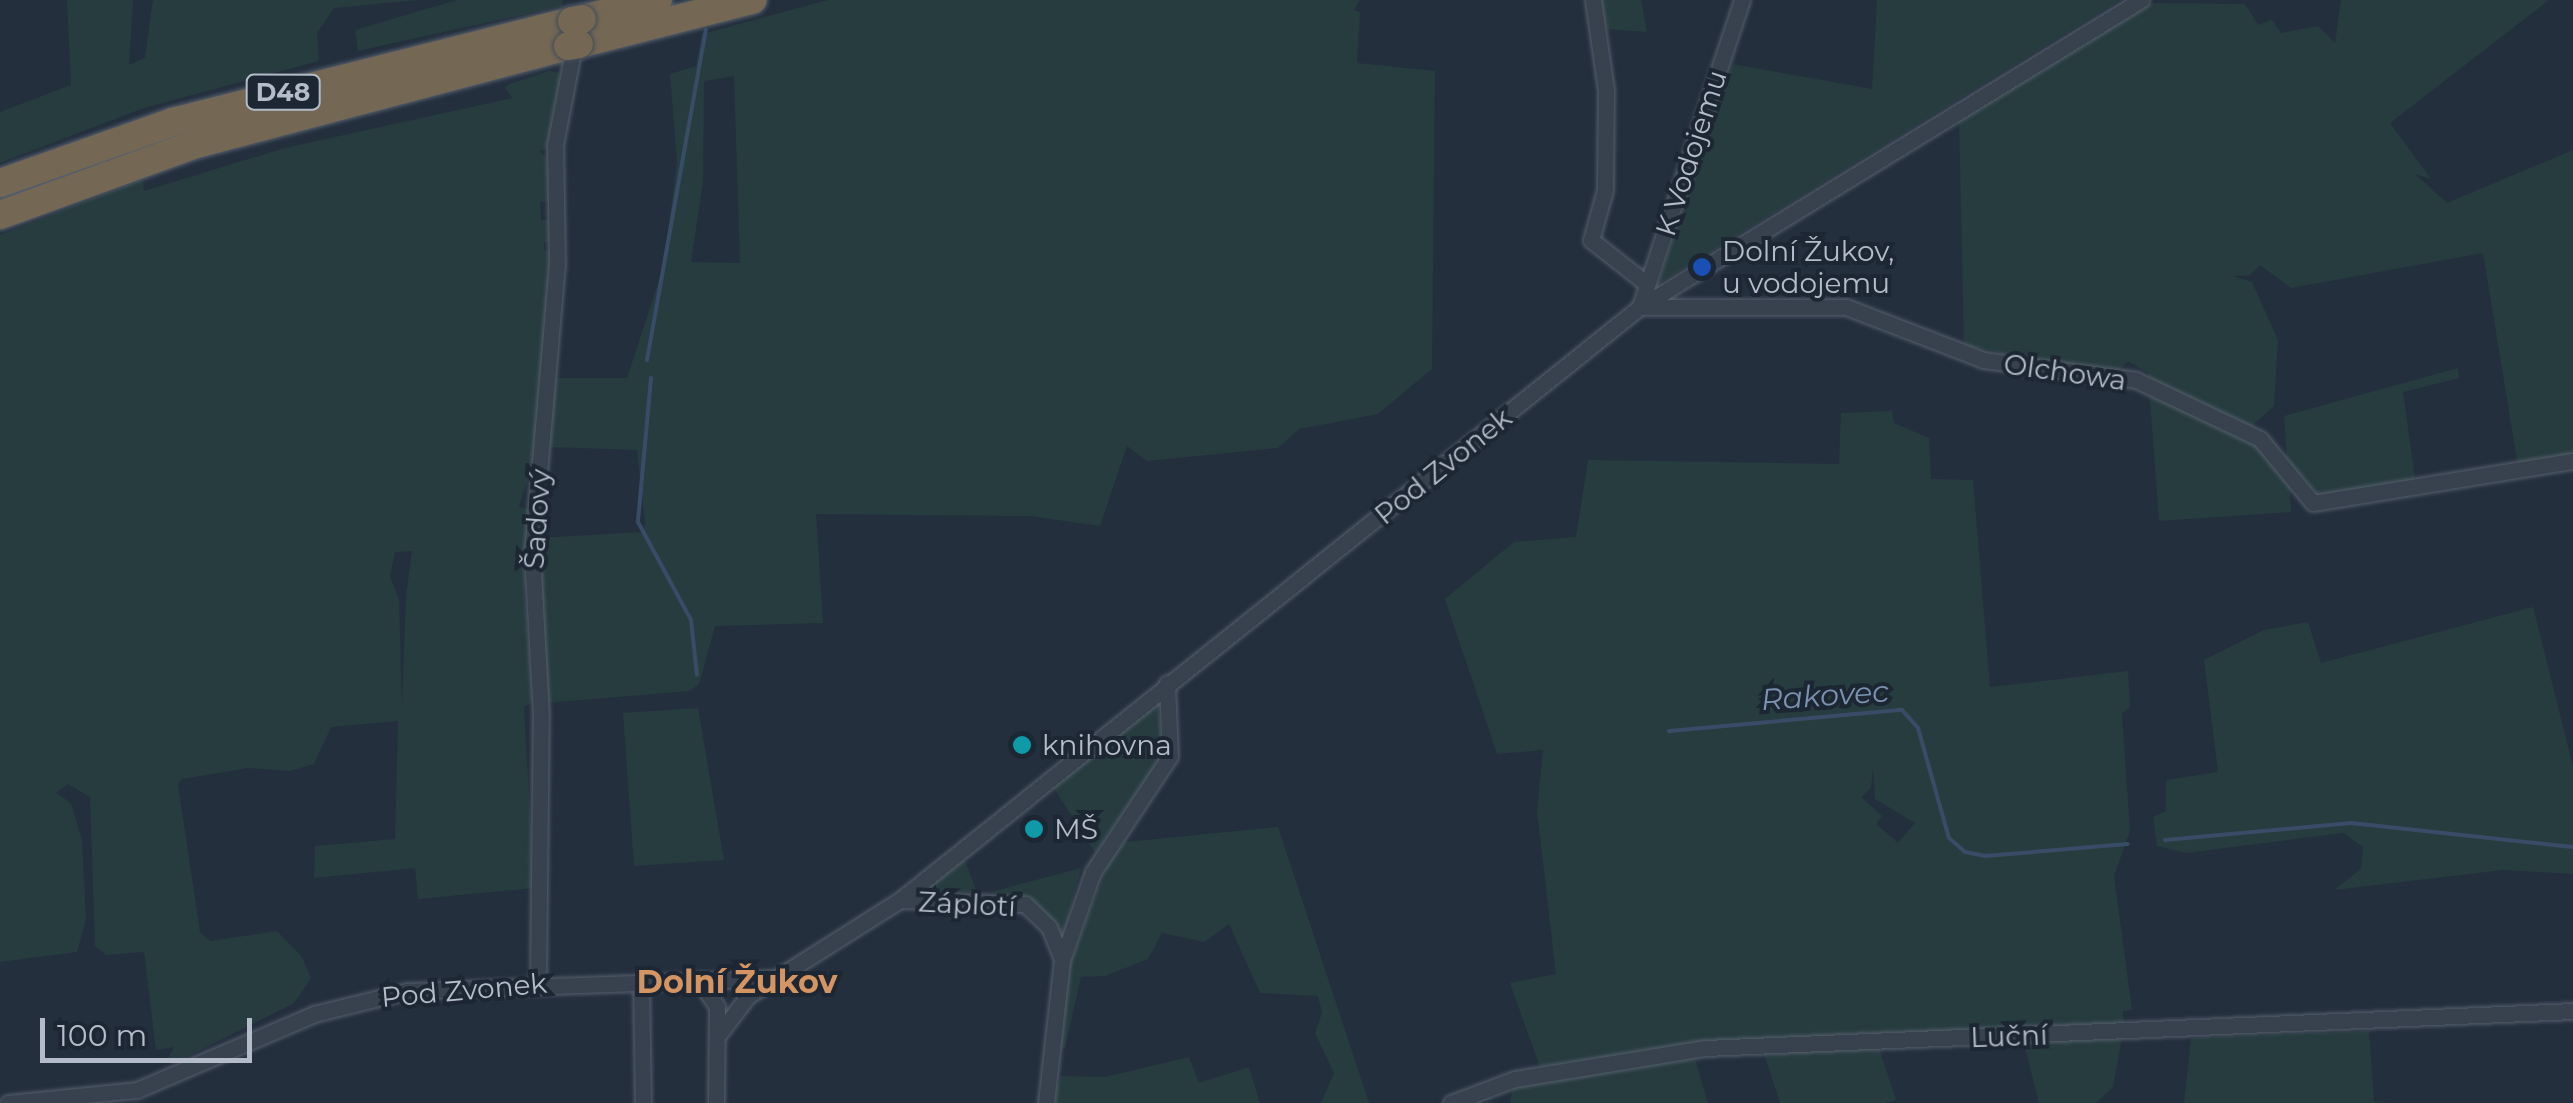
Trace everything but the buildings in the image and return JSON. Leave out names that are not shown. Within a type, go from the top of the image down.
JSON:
[{"type":"highway","name":"D48","points":[[0,215],[212,140],[658,0]]},
{"type":"highway","name":"D48","points":[[0,183],[209,112],[576,28],[752,0]]},
{"type":"street","points":[[1593,0],[1606,123],[1605,190],[1590,240],[1647,284]]},
{"type":"street","name":"K Vodojemu","points":[[1640,306],[1742,0]]},
{"type":"street","name":"Pod Zvonek","points":[[720,1034],[748,996],[900,900],[1640,306],[2141,0]]},
{"type":"street","name":"Šadový","points":[[538,983],[540,714],[532,556],[557,266],[555,145],[576,28]]},
{"type":"street","name":"Olchowa","points":[[1640,306],[1846,307],[1982,360],[2136,380],[2260,439],[2312,503],[2573,461]]},
{"type":"street","points":[[1046,1103],[1062,960],[1093,872],[1170,756],[1167,683]]},
{"type":"street","name":"Záplotí","points":[[900,900],[1024,904],[1048,927],[1062,960]]},
{"type":"street","name":"Pod Zvonek","points":[[8,1103],[137,1090],[269,1030],[359,1000],[444,986],[777,978]]},
{"type":"street","points":[[699,980],[717,1007],[720,1034],[716,1103]]},
{"type":"street","points":[[642,981],[643,1103]]},
{"type":"street","name":"Luční","points":[[1452,1103],[1515,1079],[1705,1048],[2573,1011]]},
{"type":"green space","points":[[67,0],[133,0],[129,65],[145,58],[153,0],[418,0],[334,8],[317,33],[319,61],[144,108],[0,163],[0,112],[71,85]]},
{"type":"green space","points":[[457,0],[563,0],[562,6],[358,51],[355,30]]},
{"type":"green space","points":[[828,0],[1360,0],[1354,10],[1360,12],[1357,63],[1435,71],[1432,369],[1378,414],[1299,429],[1278,448],[1147,461],[1127,446],[1100,526],[1030,516],[816,514],[823,623],[715,626],[699,684],[690,691],[546,703],[536,596],[539,538],[642,532],[645,524],[637,450],[548,447],[554,378],[627,378],[664,265],[677,161],[670,74],[696,66],[702,34]],"holes":[[[734,76],[740,263],[691,262],[703,182],[704,81]]]},
{"type":"green space","points":[[1600,0],[1641,0],[1647,32],[1607,29]]},
{"type":"green space","points":[[1877,0],[2120,0],[1658,284],[1732,64],[1872,89]]},
{"type":"green space","points":[[2341,0],[2549,0],[2390,123],[2431,179],[2415,174],[2447,203],[2573,150],[2573,454],[2518,466],[2483,253],[2291,288],[2260,265],[2250,275],[2232,276],[2252,282],[2278,340],[2274,406],[2253,425],[2253,443],[2267,452],[2290,487],[2291,512],[2159,521],[2148,373],[2128,361],[2119,370],[2060,365],[1964,345],[1959,121],[2081,38],[2151,3],[2245,4],[2258,25],[2272,20],[2281,33],[2318,26],[2335,43]]},
{"type":"green space","points":[[549,71],[561,73],[548,148],[539,151],[550,161],[551,201],[540,202],[541,220],[552,220],[553,242],[544,242],[544,250],[553,251],[534,460],[519,507],[530,509],[524,590],[533,702],[524,707],[534,888],[418,899],[415,868],[314,878],[315,846],[395,839],[398,721],[331,727],[314,764],[290,771],[248,768],[182,779],[178,785],[200,932],[210,941],[277,931],[302,957],[311,978],[294,1003],[173,1064],[167,1060],[174,1047],[156,1050],[144,952],[106,955],[95,946],[90,797],[68,784],[56,793],[71,803],[82,840],[86,919],[77,952],[0,962],[0,235],[143,179],[144,191],[285,148],[512,98],[505,88]],"holes":[[[412,551],[406,596],[402,705],[399,600],[390,576],[395,552]]]},
{"type":"green space","points":[[2458,368],[2459,378],[2403,392],[2416,486],[2318,495],[2287,460],[2284,416]]},
{"type":"green space","points":[[1892,411],[1894,423],[1929,438],[1931,479],[1973,480],[1990,687],[2128,671],[2130,707],[2122,714],[2130,831],[2114,876],[2132,1010],[2123,1011],[2124,1024],[1697,1043],[1540,1067],[1510,983],[1556,974],[1537,811],[1543,750],[1497,754],[1445,599],[1514,542],[1576,537],[1588,460],[1839,464],[1841,413]],"holes":[[[1873,768],[1875,799],[1915,823],[1898,843],[1876,824],[1882,816],[1861,797],[1871,788]]]},
{"type":"green space","points":[[2533,607],[2573,767],[2573,874],[2503,870],[2334,890],[2361,869],[2363,847],[2344,833],[2186,853],[2157,846],[2153,817],[2166,811],[2166,780],[2218,772],[2204,660],[2264,630],[2308,622],[2321,663]]},
{"type":"green space","points":[[1157,702],[1164,753],[1095,853],[1052,785]]},
{"type":"green space","points":[[698,708],[724,860],[634,866],[623,713]]},
{"type":"green space","points":[[1278,827],[1369,1103],[1321,1103],[1334,1073],[1315,1033],[1322,1013],[1318,996],[1260,993],[1229,924],[1204,942],[1162,933],[1148,959],[1105,976],[1081,977],[1065,1048],[1055,1047],[1069,967],[1113,851],[1126,842]]},
{"type":"green space","points":[[964,858],[977,892],[920,895]]},
{"type":"green space","points":[[1081,868],[1063,937],[1035,902],[991,892]]},
{"type":"green space","points":[[2369,1031],[2374,1102],[2399,1103],[2184,1103],[2191,1038]]},
{"type":"green space","points":[[2122,1038],[2113,1087],[2096,1103],[2039,1103],[2023,1040]]},
{"type":"green space","points":[[1878,1045],[1896,1100],[1884,1103],[1780,1103],[1763,1051]]},
{"type":"green space","points":[[1694,1055],[1708,1103],[1510,1103],[1513,1087]]},
{"type":"green space","points":[[1189,1057],[1199,1083],[1249,1067],[1260,1103],[1053,1103],[1061,1076],[1105,1077]]},
{"type":"waterway","points":[[647,360],[706,30]]},
{"type":"waterway","points":[[651,378],[638,522],[691,620],[697,675]]},
{"type":"waterway","name":"Rakovec","points":[[1669,731],[1902,710],[1918,728],[1949,838],[1965,852],[1985,856],[2127,844]]},
{"type":"waterway","name":"Rakovec","points":[[2165,840],[2351,823],[2573,847]]},
{"type":"place","name":"Dolní Žukov, u vodojemu","points":[[1702,267]]},
{"type":"place","name":"knihovna","points":[[1022,745]]},
{"type":"place","name":"MŠ","points":[[1034,829]]},
{"type":"district","name":"Dolní Žukov","points":[[737,982]]}]
